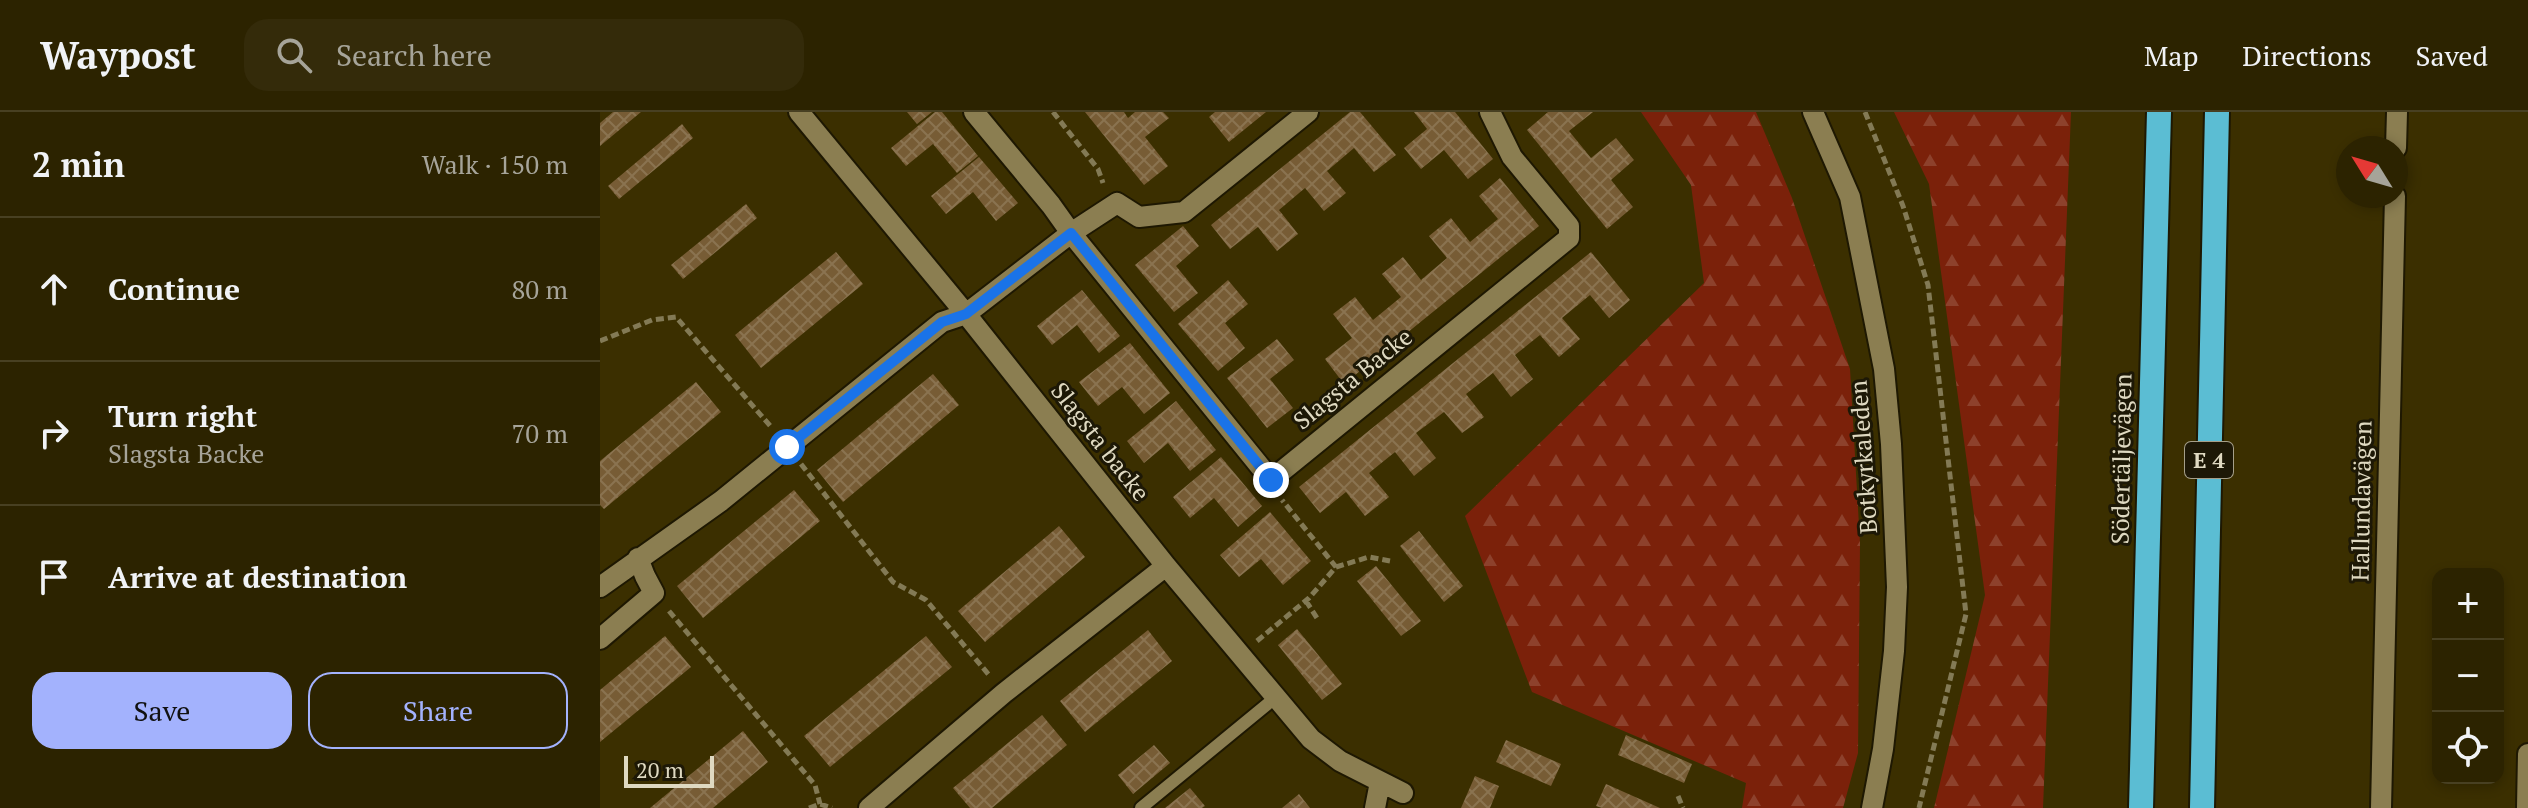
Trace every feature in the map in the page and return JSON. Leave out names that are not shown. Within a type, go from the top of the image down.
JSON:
[{"type":"highway","name":"Södertäljevägen","points":[[2141,808],[2159,112]]},
{"type":"highway","name":"E 4","points":[[2202,808],[2217,112]]},
{"type":"street","name":"Slagsta backe","points":[[799,112],[966,314],[1166,566],[1311,739],[1340,761],[1403,793]]},
{"type":"street","points":[[974,112],[1271,480]]},
{"type":"street","points":[[600,587],[721,501],[942,322],[966,314],[1071,233],[1117,203],[1139,217],[1184,212],[1308,112]]},
{"type":"street","name":"Slagsta Backe","points":[[1271,480],[1569,238],[1569,226],[1512,157],[1490,112]]},
{"type":"street","name":"Botkyrkaleden","points":[[1813,112],[1850,197],[1884,369],[1891,444],[1897,587],[1894,651],[1883,749],[1872,808]]},
{"type":"street","points":[[2396,136],[2397,112]]},
{"type":"street","name":"Hallundavägen","points":[[2381,808],[2395,208]]},
{"type":"street","points":[[600,639],[654,593],[638,558]]},
{"type":"street","points":[[869,808],[1004,693],[1166,566]]},
{"type":"street","points":[[2527,808],[2528,754]]},
{"type":"street","points":[[1375,808],[1380,782]]},
{"type":"lane","points":[[1141,808],[1275,698]]},
{"type":"path","points":[[1053,112],[1098,169],[1105,190],[1117,203]]},
{"type":"path","points":[[1865,112],[1903,206],[1928,285],[1966,614],[1919,808]]},
{"type":"path","points":[[600,341],[652,320],[676,317],[787,447],[893,582],[926,600],[1004,693]]},
{"type":"path","points":[[1271,480],[1283,503],[1336,567]]},
{"type":"path","points":[[1241,655],[1306,601],[1336,567],[1369,557],[1390,561]]},
{"type":"path","points":[[654,593],[815,785],[820,804]]},
{"type":"path","points":[[1306,601],[1317,618]]},
{"type":"path","points":[[1678,796],[1683,808]]},
{"type":"path","points":[[809,808],[820,804],[832,808]]},
{"type":"green space","points":[[1641,112],[1756,112],[1792,198],[1850,369],[1860,543],[1858,753],[1843,808],[1742,808],[1746,783],[1532,692],[1465,516],[1704,283],[1691,185]]},
{"type":"green space","points":[[1894,112],[2071,112],[2043,808],[1934,808],[1985,595],[1929,184]]},
{"type":"building","points":[[613,112],[641,112],[600,146],[600,123]]},
{"type":"building","points":[[907,112],[932,112],[917,124]]},
{"type":"building","points":[[935,112],[942,112],[978,156],[957,173],[933,144],[906,166],[891,148]]},
{"type":"building","points":[[1085,112],[1124,112],[1128,118],[1135,112],[1163,112],[1169,118],[1145,137],[1168,166],[1144,185]]},
{"type":"building","points":[[1215,112],[1266,112],[1229,142],[1209,117]]},
{"type":"building","points":[[1350,112],[1360,112],[1396,155],[1374,172],[1354,148],[1327,171],[1346,193],[1324,211],[1305,188],[1279,210],[1298,234],[1277,251],[1258,227],[1230,249],[1211,225]]},
{"type":"building","points":[[1414,112],[1455,112],[1493,159],[1468,179],[1444,150],[1421,169],[1404,148],[1427,129]]},
{"type":"building","points":[[1548,112],[1593,112],[1569,131],[1591,158],[1616,138],[1634,160],[1611,180],[1633,207],[1607,229],[1527,130]]},
{"type":"building","points":[[682,124],[693,138],[619,199],[608,186]]},
{"type":"building","points":[[979,157],[1018,203],[996,221],[973,192],[946,214],[931,196]]},
{"type":"building","points":[[1500,178],[1539,226],[1344,384],[1325,359],[1352,338],[1333,314],[1355,297],[1373,320],[1401,297],[1382,274],[1403,257],[1421,280],[1447,258],[1429,236],[1451,218],[1470,242],[1498,219],[1479,196]]},
{"type":"building","points":[[746,204],[757,218],[683,279],[671,265]]},
{"type":"building","points":[[1183,226],[1199,246],[1176,266],[1198,293],[1174,312],[1135,265]]},
{"type":"building","points":[[836,252],[863,284],[761,368],[735,335]]},
{"type":"building","points":[[1591,252],[1630,300],[1609,318],[1590,295],[1562,318],[1580,339],[1559,357],[1540,335],[1515,355],[1533,379],[1511,397],[1493,373],[1466,394],[1484,417],[1462,433],[1444,412],[1416,433],[1436,458],[1414,476],[1395,452],[1369,473],[1389,497],[1365,516],[1346,492],[1320,513],[1299,487]]},
{"type":"building","points":[[1228,280],[1248,304],[1225,323],[1245,348],[1218,371],[1178,324]]},
{"type":"building","points":[[1082,290],[1120,336],[1099,353],[1077,325],[1052,345],[1037,326]]},
{"type":"building","points":[[1277,339],[1294,360],[1270,379],[1293,408],[1267,428],[1227,378]]},
{"type":"building","points":[[1130,343],[1170,393],[1144,414],[1122,387],[1098,406],[1079,382]]},
{"type":"building","points":[[933,374],[959,405],[843,502],[817,470]]},
{"type":"building","points":[[696,382],[721,412],[604,509],[600,505],[600,461]]},
{"type":"building","points":[[1176,401],[1216,450],[1190,471],[1168,443],[1144,463],[1127,441]]},
{"type":"building","points":[[1221,457],[1262,506],[1238,527],[1214,498],[1190,518],[1173,497]]},
{"type":"building","points":[[794,490],[820,521],[703,618],[677,586]]},
{"type":"building","points":[[1270,512],[1311,561],[1283,585],[1261,559],[1239,577],[1220,555]]},
{"type":"building","points":[[1059,526],[1085,557],[985,642],[958,611]]},
{"type":"building","points":[[1419,531],[1463,586],[1444,602],[1400,546]]},
{"type":"building","points":[[1376,566],[1421,621],[1401,636],[1357,581]]},
{"type":"building","points":[[1297,629],[1342,684],[1322,700],[1278,645]]},
{"type":"building","points":[[1148,630],[1172,661],[1085,732],[1060,701]]},
{"type":"building","points":[[665,636],[691,667],[600,742],[600,690]]},
{"type":"building","points":[[926,636],[952,667],[830,767],[804,736]]},
{"type":"building","points":[[1042,715],[1067,745],[992,808],[970,808],[953,788]]},
{"type":"building","points":[[743,731],[768,762],[713,808],[650,808]]},
{"type":"building","points":[[1626,735],[1692,764],[1684,783],[1618,755]]},
{"type":"building","points":[[1506,740],[1561,764],[1551,786],[1496,762]]},
{"type":"building","points":[[1154,745],[1170,763],[1133,794],[1118,775]]},
{"type":"building","points":[[1475,776],[1499,786],[1490,808],[1461,808]]},
{"type":"building","points":[[1606,784],[1660,808],[1596,806]]},
{"type":"building","points":[[1190,788],[1205,806],[1165,808]]},
{"type":"building","points":[[1299,794],[1310,808],[1282,808]]},
{"type":"route","points":[[787,447],[942,322],[966,314],[1071,233],[1271,480]]}]
